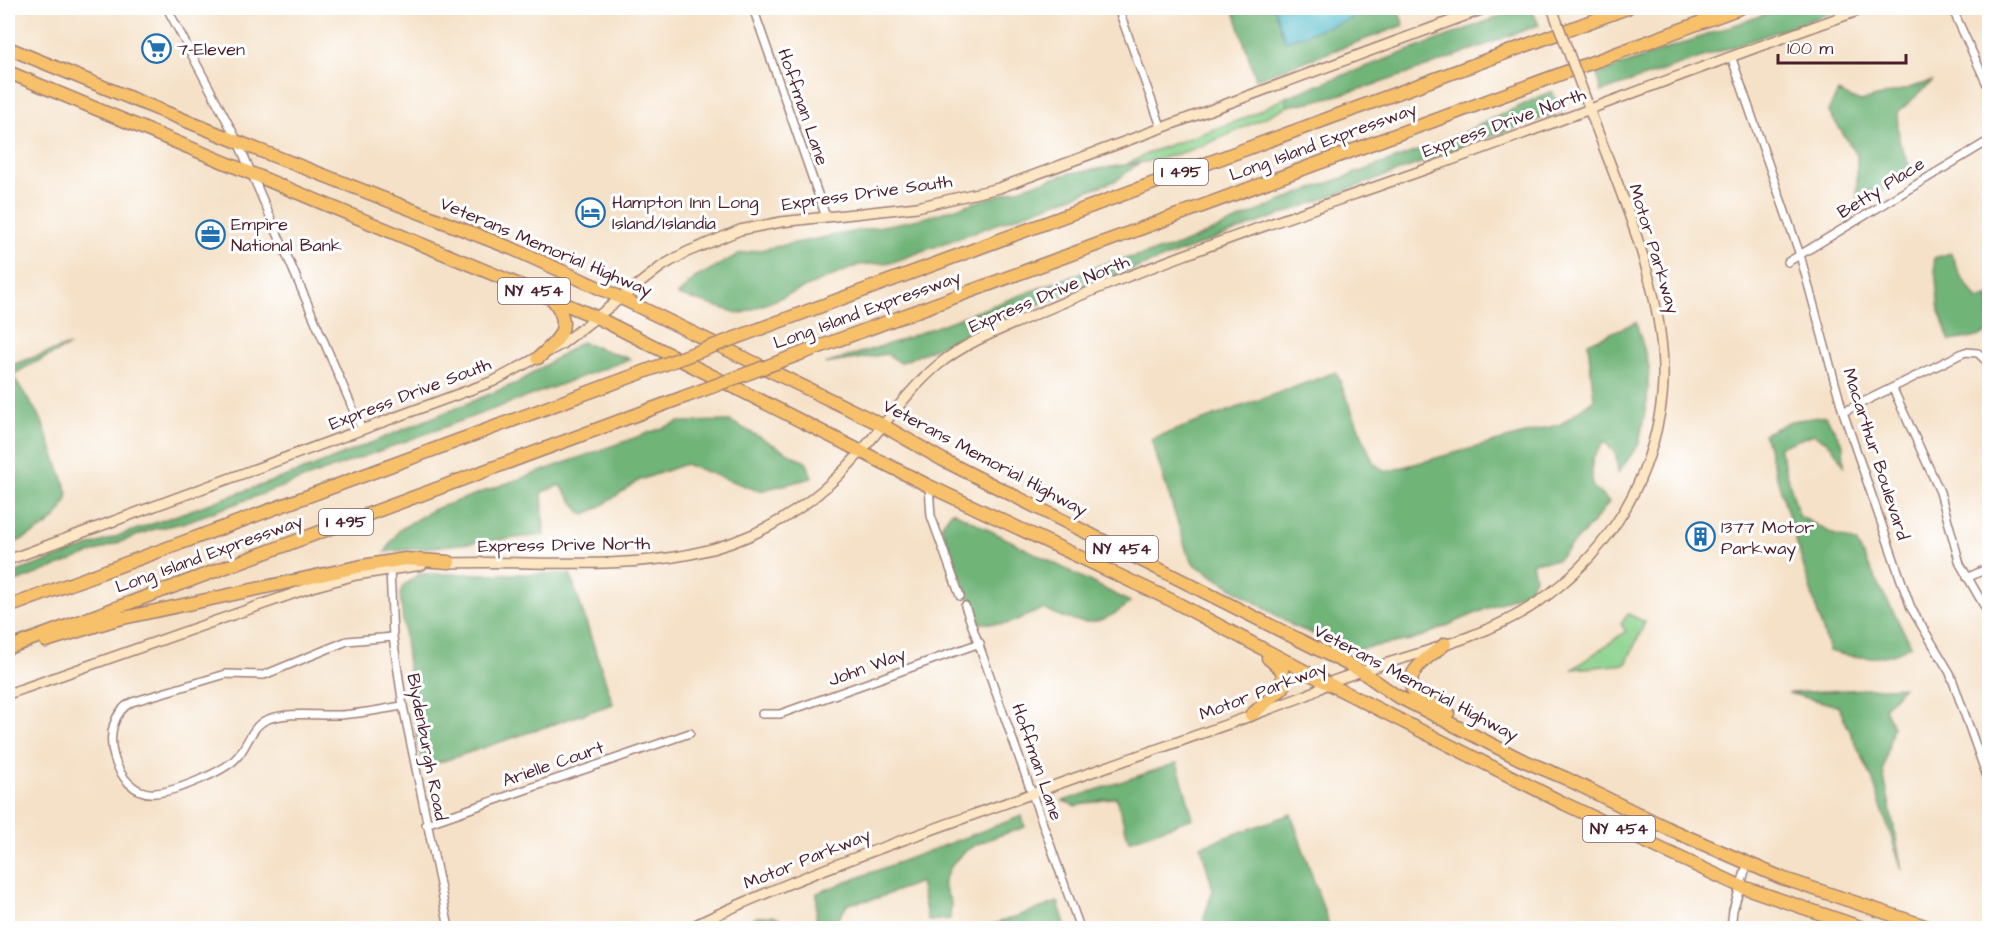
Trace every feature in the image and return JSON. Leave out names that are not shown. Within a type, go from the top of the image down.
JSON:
[{"type":"highway","name":"Long Island Expressway","points":[[8,607],[1627,8]]},
{"type":"highway","name":"Long Island Expressway","points":[[8,650],[808,351],[1740,8]]},
{"type":"highway","name":"Veterans Memorial Highway","points":[[8,48],[238,142],[513,249],[619,297],[884,426],[943,460],[1360,671],[1395,695],[1488,742],[1671,830],[1816,891],[1931,928]]},
{"type":"highway","name":"Veterans Memorial Highway","points":[[8,72],[197,150],[253,176],[321,200],[596,317],[863,450],[929,486],[1212,622],[1565,804],[1740,886],[1863,928]]},
{"type":"highway","points":[[538,358],[558,339],[564,325],[560,310],[552,299]]},
{"type":"highway","points":[[8,650],[114,620],[362,566],[405,559],[449,562]]},
{"type":"highway","points":[[1212,622],[1276,663],[1282,670],[1283,688],[1251,715]]},
{"type":"highway","points":[[1445,644],[1414,669],[1411,681],[1412,690],[1488,742]]},
{"type":"main road","name":"Express Drive South","points":[[8,560],[494,381],[538,358],[596,317],[619,297],[687,252],[740,230],[826,217],[917,207],[999,188],[1486,8]]},
{"type":"main road","name":"Motor Parkway","points":[[689,928],[843,860],[1313,693],[1327,683],[1360,671],[1445,644],[1507,619],[1537,603],[1579,570],[1613,530],[1635,493],[1651,453],[1660,415],[1665,366],[1659,320],[1648,274],[1552,8]]},
{"type":"main road","name":"Express Drive North","points":[[8,694],[312,587],[390,568],[449,562],[610,564],[654,561],[702,552],[748,536],[789,515],[824,489],[863,450],[917,385],[939,364],[975,341],[1146,271],[1588,106],[1866,8]]},
{"type":"street","points":[[167,8],[238,142],[362,430]]},
{"type":"street","name":"Hoffman Lane","points":[[753,8],[826,217]]},
{"type":"street","points":[[1118,8],[1162,129]]},
{"type":"street","points":[[1952,8],[1989,91]]},
{"type":"street","name":"Macarthur Boulevard","points":[[1731,56],[1800,255],[1843,412],[1911,608],[1950,673],[1989,785]]},
{"type":"street","name":"Betty Place","points":[[1788,262],[1989,140]]},
{"type":"street","points":[[1843,412],[1965,352],[1978,353],[1989,365]]},
{"type":"street","points":[[1893,389],[1940,492],[1960,564],[1989,616]]},
{"type":"street","points":[[929,486],[931,516],[960,596]]},
{"type":"street","points":[[1967,578],[1989,567]]},
{"type":"street","name":"Blydenburgh Road","points":[[390,568],[393,637],[403,706],[449,928]]},
{"type":"street","name":"Hoffman Lane","points":[[965,606],[1080,928]]},
{"type":"street","points":[[393,637],[347,641],[264,675],[226,674],[132,702],[122,707],[115,716],[111,737],[118,765],[127,782],[136,790],[155,793],[223,769],[238,757],[256,729],[267,719],[403,706]]},
{"type":"street","name":"John Way","points":[[762,714],[780,714],[980,643]]},
{"type":"street","name":"Arielle Court","points":[[426,824],[690,733]]},
{"type":"street","points":[[1731,928],[1732,910],[1748,862]]},
{"type":"green space","points":[[1233,8],[1397,8],[1404,25],[1256,79]]},
{"type":"green space","points":[[1522,8],[1531,8],[1539,25],[1384,82],[1320,100],[1288,106],[1286,97]]},
{"type":"green space","points":[[1782,8],[1846,8],[1601,92],[1597,74]]},
{"type":"green space","points":[[1933,81],[1897,113],[1899,140],[1912,173],[1857,206],[1857,155],[1828,111],[1838,92],[1860,102]]},
{"type":"green space","points":[[1552,91],[1561,111],[1026,309],[900,363],[887,354],[825,364],[898,341],[1104,264],[1178,246],[1298,194],[1445,141]]},
{"type":"green space","points":[[1286,97],[1288,106],[1210,143],[1169,156],[1127,164],[1153,151],[1243,119]]},
{"type":"green space","points":[[1139,163],[1117,180],[893,262],[859,265],[741,314],[678,295],[695,278],[739,254],[924,218],[1070,173]]},
{"type":"green space","points":[[1951,253],[1960,275],[1978,300],[1989,296],[1989,332],[1977,337],[1950,341],[1939,311],[1934,258]]},
{"type":"green space","points":[[1636,322],[1649,367],[1647,401],[1639,444],[1618,473],[1616,454],[1604,441],[1592,460],[1592,486],[1609,502],[1592,524],[1557,560],[1532,562],[1535,578],[1528,591],[1416,639],[1355,650],[1293,626],[1194,564],[1187,552],[1151,439],[1336,372],[1373,462],[1385,472],[1561,424],[1594,399],[1588,343]]},
{"type":"green space","points":[[581,342],[630,359],[183,523],[154,529],[8,585],[8,575],[315,466],[519,382]]},
{"type":"green space","points":[[70,345],[22,369],[13,376],[41,419],[68,493],[60,512],[53,520],[45,527],[8,546],[8,366]]},
{"type":"green space","points":[[1826,416],[1843,445],[1844,465],[1831,445],[1814,434],[1779,447],[1799,516],[1833,534],[1856,542],[1911,645],[1892,654],[1860,657],[1829,651],[1764,434],[1791,421]]},
{"type":"green space","points":[[730,421],[807,463],[812,478],[759,491],[685,464],[640,480],[598,508],[583,515],[560,485],[542,492],[544,535],[385,552],[399,530],[432,510],[679,422]]},
{"type":"green space","points":[[952,511],[1130,602],[1119,611],[1098,621],[1067,619],[1043,609],[1007,624],[979,623],[941,526]]},
{"type":"green space","points":[[419,574],[570,574],[613,704],[435,764],[422,759],[416,736],[400,594],[403,586]]},
{"type":"green space","points":[[1628,614],[1645,622],[1626,664],[1573,669],[1626,631],[1621,624]]},
{"type":"green space","points":[[1903,687],[1884,708],[1893,726],[1883,771],[1902,870],[1872,778],[1838,706],[1788,693]]},
{"type":"green space","points":[[1177,763],[1193,818],[1129,841],[1116,797],[1076,806],[1063,801]]},
{"type":"green space","points":[[1291,814],[1330,928],[1205,928],[1204,917],[1213,890],[1201,846]]},
{"type":"green space","points":[[1022,816],[1025,827],[975,845],[965,851],[949,870],[943,884],[951,903],[950,919],[928,921],[920,882],[878,898],[848,904],[832,928],[814,928],[817,893]]},
{"type":"green space","points":[[1058,902],[1066,928],[983,928]]},
{"type":"green space","points":[[773,916],[781,920],[784,928],[730,928],[757,917]]},
{"type":"water","points":[[1274,8],[1356,8],[1351,19],[1285,41]]},
{"type":"place","name":"7-Eleven","points":[[156,49]]},
{"type":"place","name":"Hampton Inn Long Island/Islandia","points":[[591,212]]},
{"type":"place","name":"Empire National Bank","points":[[210,234]]},
{"type":"place","name":"1377 Motor Parkway","points":[[1700,537]]}]
